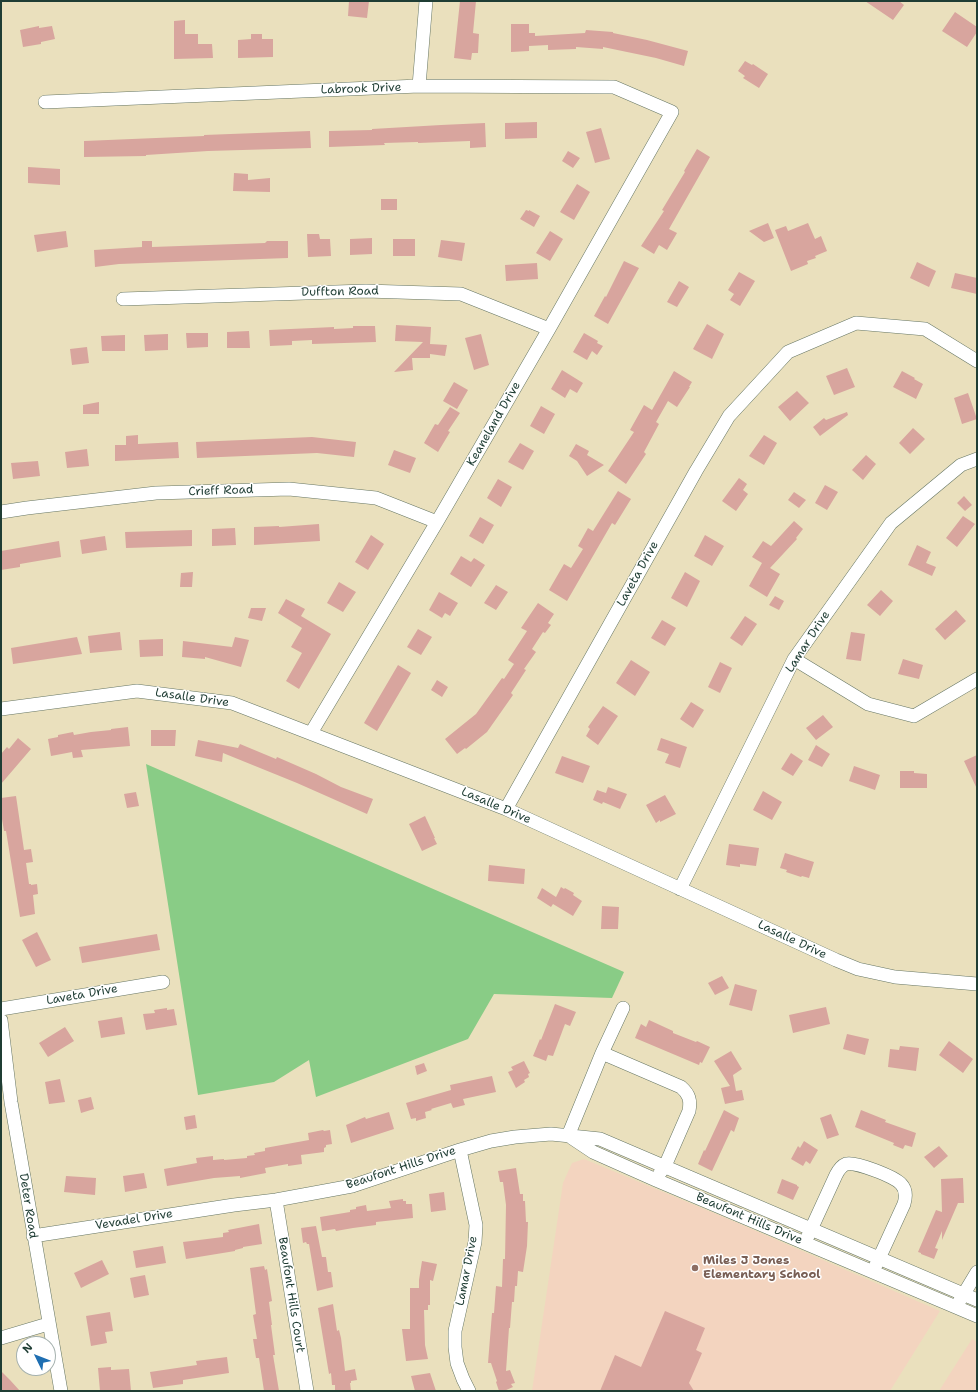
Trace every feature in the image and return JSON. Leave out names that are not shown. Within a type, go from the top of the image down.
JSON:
[{"type":"street","points":[[419,86],[426,1]]},
{"type":"street","name":"Labrook Drive","points":[[45,102],[419,86],[614,87],[672,112]]},
{"type":"street","name":"Keaneland Drive","points":[[311,733],[437,522],[672,112]]},
{"type":"street","name":"Duffton Road","points":[[123,299],[366,291],[461,294],[549,329]]},
{"type":"street","name":"Laveta Drive","points":[[506,809],[696,471],[729,416],[788,352],[856,323],[926,330],[977,361]]},
{"type":"street","name":"Lamar Drive","points":[[680,888],[794,659],[890,523],[961,465],[977,459]]},
{"type":"street","name":"Crieff Road","points":[[1,512],[156,493],[290,489],[376,498],[437,522]]},
{"type":"street","points":[[794,659],[868,704],[914,716],[977,679]]},
{"type":"street","name":"Lasalle Drive","points":[[1,709],[137,691],[232,703],[506,809],[858,969],[895,977],[977,984]]},
{"type":"street","name":"Laveta Drive","points":[[1,1009],[163,982]]},
{"type":"street","points":[[568,1136],[602,1053],[623,1008]]},
{"type":"street","name":"Deter Road","points":[[1,1020],[6,1104],[33,1236],[61,1391]]},
{"type":"street","points":[[602,1053],[681,1087],[689,1096],[691,1102],[690,1111],[665,1166],[656,1180]]},
{"type":"street","name":"Beaufont Hills Drive","points":[[234,1205],[276,1200],[352,1186],[460,1150],[515,1136],[552,1134],[600,1139],[977,1300]]},
{"type":"street","name":"Beaufont Hills Drive","points":[[568,1136],[593,1152],[656,1180],[977,1316]]},
{"type":"street","name":"Lamar Drive","points":[[460,1150],[476,1225],[475,1242],[455,1332],[455,1347],[458,1363],[469,1391]]},
{"type":"street","points":[[805,1242],[836,1175],[846,1164],[859,1165],[894,1179],[901,1183],[905,1189],[906,1197],[873,1272]]},
{"type":"street","name":"Beaufont Hills Court","points":[[276,1200],[307,1391]]},
{"type":"street","name":"Vevadel Drive","points":[[33,1236],[234,1205]]},
{"type":"street","points":[[956,1307],[977,1272]]},
{"type":"street","points":[[1,1338],[48,1324]]},
{"type":"shaded area","name":"Miles J Jones Elementary School","points":[[584,1159],[740,1224],[940,1311],[890,1391],[532,1391],[563,1183],[572,1163]]},
{"type":"shaded area","points":[[972,1339],[977,1342],[977,1391],[939,1391]]},
{"type":"green space","points":[[146,764],[624,972],[612,998],[494,994],[468,1039],[316,1097],[309,1060],[274,1082],[198,1095]]},
{"type":"building","points":[[349,1],[369,1],[367,18],[348,16]]},
{"type":"building","points":[[460,1],[476,1],[473,33],[479,34],[478,53],[472,53],[471,60],[454,58]]},
{"type":"building","points":[[865,1],[899,1],[904,5],[893,20]]},
{"type":"building","points":[[955,12],[977,27],[977,32],[967,47],[942,31]]},
{"type":"building","points":[[185,20],[185,34],[198,34],[198,44],[212,44],[213,58],[174,59],[174,21]]},
{"type":"building","points":[[511,24],[529,24],[529,33],[535,33],[535,36],[585,33],[586,30],[613,32],[688,51],[684,66],[656,58],[603,47],[603,49],[576,47],[576,49],[548,50],[548,45],[529,46],[529,51],[511,52]]},
{"type":"building","points":[[39,26],[39,28],[52,26],[55,39],[41,42],[41,44],[23,47],[20,30]]},
{"type":"building","points":[[251,34],[262,34],[262,39],[273,39],[273,57],[238,58],[238,40],[251,39]]},
{"type":"building","points":[[745,61],[752,65],[753,64],[768,74],[759,88],[743,78],[745,76],[738,71]]},
{"type":"building","points":[[537,122],[537,138],[505,139],[505,123]]},
{"type":"building","points":[[485,123],[486,147],[470,148],[470,141],[384,143],[385,145],[329,147],[329,131],[372,130]]},
{"type":"building","points":[[601,128],[610,159],[595,163],[586,132]]},
{"type":"building","points":[[310,131],[311,148],[208,151],[146,156],[84,157],[84,141]]},
{"type":"building","points":[[697,149],[710,157],[669,229],[677,233],[667,250],[659,245],[654,254],[641,246],[664,211],[662,210]]},
{"type":"building","points":[[568,151],[580,158],[573,168],[562,161]]},
{"type":"building","points":[[28,167],[60,169],[60,185],[28,183]]},
{"type":"building","points":[[234,173],[248,174],[248,180],[270,178],[270,192],[233,191]]},
{"type":"building","points":[[577,184],[590,192],[574,220],[560,212]]},
{"type":"building","points":[[381,199],[397,199],[397,210],[381,210]]},
{"type":"building","points":[[526,210],[540,216],[534,227],[520,219]]},
{"type":"building","points":[[768,223],[774,238],[764,242],[749,231]]},
{"type":"building","points":[[808,223],[815,239],[821,236],[827,251],[815,256],[816,258],[807,261],[808,264],[791,271],[775,230],[786,226],[788,231]]},
{"type":"building","points":[[66,231],[68,247],[37,252],[34,235]]},
{"type":"building","points":[[550,231],[563,239],[550,261],[536,253]]},
{"type":"building","points":[[307,234],[319,234],[320,239],[330,239],[331,256],[308,257]]},
{"type":"building","points":[[372,238],[372,254],[350,255],[350,239]]},
{"type":"building","points":[[393,239],[415,239],[415,256],[393,256]]},
{"type":"building","points":[[441,240],[465,243],[462,261],[438,257]]},
{"type":"building","points":[[142,241],[152,241],[152,247],[288,241],[288,258],[119,264],[95,267],[94,250],[142,247]]},
{"type":"building","points":[[624,261],[639,268],[608,324],[594,316],[605,296],[606,297]]},
{"type":"building","points":[[917,262],[936,271],[929,287],[910,278]]},
{"type":"building","points":[[537,263],[538,279],[506,281],[505,265]]},
{"type":"building","points":[[739,272],[755,281],[740,306],[730,300],[734,294],[728,290]]},
{"type":"building","points":[[955,273],[977,278],[977,294],[951,288]]},
{"type":"building","points":[[679,281],[689,287],[677,307],[667,302]]},
{"type":"building","points":[[707,324],[724,334],[712,359],[693,349]]},
{"type":"building","points":[[396,325],[431,327],[430,344],[447,345],[445,356],[430,354],[430,358],[412,358],[413,370],[394,372],[423,342],[395,341]]},
{"type":"building","points":[[353,326],[375,326],[376,342],[312,344],[312,340],[292,341],[292,345],[270,346],[269,330],[334,327],[334,329],[353,328]]},
{"type":"building","points":[[249,331],[250,348],[227,348],[227,332]]},
{"type":"building","points":[[186,333],[208,333],[208,347],[187,348]]},
{"type":"building","points":[[584,333],[598,341],[597,343],[603,346],[597,355],[592,351],[587,360],[573,352]]},
{"type":"building","points":[[168,334],[168,350],[145,351],[144,335]]},
{"type":"building","points":[[481,334],[489,365],[474,370],[465,338]]},
{"type":"building","points":[[125,335],[125,351],[102,351],[101,336]]},
{"type":"building","points":[[87,347],[89,363],[72,365],[70,349]]},
{"type":"building","points":[[847,368],[855,387],[834,395],[826,376]]},
{"type":"building","points":[[562,370],[583,383],[577,393],[570,389],[565,398],[551,389]]},
{"type":"building","points":[[674,371],[692,382],[690,387],[677,407],[668,401],[656,422],[659,424],[644,452],[646,454],[626,484],[608,471],[634,432],[630,430],[644,405],[652,410]]},
{"type":"building","points":[[902,371],[923,384],[916,399],[893,387]]},
{"type":"building","points":[[454,382],[468,390],[457,409],[443,401]]},
{"type":"building","points":[[797,391],[809,403],[790,421],[778,407]]},
{"type":"building","points":[[968,393],[977,419],[962,424],[954,398]]},
{"type":"building","points":[[99,402],[99,414],[83,414],[83,405]]},
{"type":"building","points":[[541,406],[555,414],[544,434],[530,426]]},
{"type":"building","points":[[450,407],[460,413],[448,431],[450,432],[438,452],[424,443],[435,424],[438,425]]},
{"type":"building","points":[[847,412],[848,415],[820,436],[813,427],[824,418],[826,420]]},
{"type":"building","points":[[913,428],[925,439],[910,454],[899,443]]},
{"type":"building","points":[[138,435],[138,444],[178,442],[179,458],[115,461],[115,445],[126,445],[126,436]]},
{"type":"building","points":[[764,435],[777,443],[764,465],[749,456]]},
{"type":"building","points":[[312,437],[356,442],[354,457],[317,453],[197,458],[196,442]]},
{"type":"building","points":[[520,443],[534,451],[523,470],[508,462]]},
{"type":"building","points":[[576,444],[589,451],[587,455],[604,465],[587,476],[577,461],[569,456]]},
{"type":"building","points":[[87,449],[89,466],[67,468],[65,452]]},
{"type":"building","points":[[394,450],[416,458],[410,473],[388,465]]},
{"type":"building","points":[[866,455],[876,464],[863,480],[852,470]]},
{"type":"building","points":[[38,461],[40,476],[13,479],[11,463]]},
{"type":"building","points":[[739,478],[747,484],[743,490],[748,494],[736,511],[722,501]]},
{"type":"building","points":[[498,479],[512,487],[501,507],[487,498]]},
{"type":"building","points":[[825,485],[838,492],[827,510],[815,503]]},
{"type":"building","points":[[618,491],[631,499],[615,525],[612,523],[567,601],[549,590],[564,564],[571,568],[583,549],[578,546],[588,528],[593,531]]},
{"type":"building","points":[[794,492],[806,500],[799,508],[788,500]]},
{"type":"building","points":[[964,496],[972,505],[965,511],[957,503]]},
{"type":"building","points":[[963,516],[975,524],[957,547],[946,538]]},
{"type":"building","points":[[480,517],[494,525],[483,544],[469,536]]},
{"type":"building","points":[[794,521],[803,529],[796,538],[797,539],[770,568],[780,574],[767,597],[749,586],[762,563],[752,557],[763,541],[771,546]]},
{"type":"building","points":[[319,524],[320,541],[254,545],[254,527]]},
{"type":"building","points":[[235,528],[236,545],[212,546],[212,529]]},
{"type":"building","points":[[192,530],[192,546],[126,548],[125,532]]},
{"type":"building","points":[[371,535],[384,544],[368,570],[355,562]]},
{"type":"building","points":[[705,535],[724,546],[712,566],[694,556]]},
{"type":"building","points":[[105,536],[107,550],[82,554],[80,540]]},
{"type":"building","points":[[59,541],[61,557],[20,564],[20,567],[1,570],[1,551]]},
{"type":"building","points":[[917,545],[931,552],[926,563],[936,567],[932,576],[908,565]]},
{"type":"building","points":[[461,556],[471,562],[474,558],[485,565],[471,587],[450,574]]},
{"type":"building","points":[[193,572],[192,587],[180,587],[181,573]]},
{"type":"building","points":[[685,572],[700,581],[687,607],[671,598]]},
{"type":"building","points":[[339,582],[356,592],[343,612],[327,603]]},
{"type":"building","points":[[496,585],[508,592],[496,610],[484,603]]},
{"type":"building","points":[[881,590],[893,601],[880,616],[867,605]]},
{"type":"building","points":[[439,592],[458,603],[450,616],[445,613],[442,618],[429,610]]},
{"type":"building","points":[[775,596],[784,601],[779,610],[769,605]]},
{"type":"building","points":[[286,599],[305,609],[301,616],[331,634],[299,689],[286,681],[302,653],[291,647],[302,628],[278,613]]},
{"type":"building","points":[[538,603],[554,614],[548,623],[551,625],[545,633],[543,632],[532,649],[536,652],[524,669],[526,670],[511,693],[513,695],[487,732],[466,749],[465,748],[457,754],[445,739],[476,714],[502,678],[504,679],[514,664],[508,660],[527,631],[521,628]]},
{"type":"building","points":[[251,608],[266,608],[262,621],[248,618]]},
{"type":"building","points":[[956,610],[966,621],[945,640],[935,629]]},
{"type":"building","points":[[745,616],[757,624],[742,646],[730,638]]},
{"type":"building","points":[[662,620],[676,628],[665,646],[651,638]]},
{"type":"building","points":[[418,629],[432,637],[421,655],[407,647]]},
{"type":"building","points":[[120,632],[122,650],[90,653],[88,636]]},
{"type":"building","points":[[851,632],[865,634],[861,661],[846,659]]},
{"type":"building","points":[[77,637],[82,654],[13,664],[11,648]]},
{"type":"building","points":[[235,637],[249,640],[241,667],[205,657],[205,659],[182,657],[183,641],[232,647]]},
{"type":"building","points":[[163,639],[163,656],[140,657],[139,640]]},
{"type":"building","points":[[903,659],[923,665],[919,679],[898,674]]},
{"type":"building","points":[[631,660],[650,672],[635,696],[616,683]]},
{"type":"building","points":[[720,662],[732,668],[720,693],[708,687]]},
{"type":"building","points":[[398,665],[411,673],[377,731],[364,723]]},
{"type":"building","points":[[437,680],[448,687],[442,697],[431,690]]},
{"type":"building","points":[[691,702],[704,710],[693,728],[680,719]]},
{"type":"building","points":[[603,706],[618,716],[598,745],[586,736],[590,729],[588,727]]},
{"type":"building","points":[[823,715],[833,727],[816,740],[806,728]]},
{"type":"building","points":[[128,727],[130,746],[81,750],[83,757],[73,758],[72,752],[51,756],[48,739],[58,737],[58,735],[73,732],[74,735]]},
{"type":"building","points":[[151,730],[176,730],[175,746],[151,746]]},
{"type":"building","points":[[18,738],[31,749],[1,784],[1,754],[7,747],[9,749]]},
{"type":"building","points":[[661,738],[687,747],[680,768],[665,763],[669,754],[657,750]]},
{"type":"building","points":[[198,740],[238,748],[240,744],[276,759],[277,757],[341,787],[373,799],[367,814],[297,783],[223,753],[222,762],[195,756]]},
{"type":"building","points":[[816,745],[830,754],[822,767],[808,760]]},
{"type":"building","points":[[791,753],[803,761],[793,776],[781,769]]},
{"type":"building","points":[[977,755],[977,789],[964,761]]},
{"type":"building","points":[[562,756],[590,766],[583,783],[555,773]]},
{"type":"building","points":[[854,766],[880,775],[875,790],[849,781]]},
{"type":"building","points":[[900,771],[914,771],[914,773],[927,774],[927,788],[900,788]]},
{"type":"building","points":[[608,787],[627,794],[620,809],[603,802],[602,804],[593,800],[597,790],[606,793]]},
{"type":"building","points":[[763,791],[782,802],[772,820],[753,810]]},
{"type":"building","points":[[136,792],[139,806],[127,808],[124,794]]},
{"type":"building","points":[[665,795],[676,814],[656,823],[646,805]]},
{"type":"building","points":[[16,796],[24,850],[31,849],[33,862],[26,863],[29,884],[37,884],[38,894],[33,895],[35,914],[20,917],[6,831],[4,831],[1,813],[1,798]]},
{"type":"building","points":[[425,816],[437,844],[422,851],[409,824]]},
{"type":"building","points":[[729,844],[759,848],[756,866],[740,864],[740,867],[726,865]]},
{"type":"building","points":[[785,853],[814,862],[809,878],[786,872],[787,870],[780,868]]},
{"type":"building","points":[[489,865],[525,869],[524,884],[488,881]]},
{"type":"building","points":[[561,887],[574,893],[573,895],[582,901],[573,916],[553,904],[551,907],[537,898],[542,888],[556,897]]},
{"type":"building","points":[[602,906],[619,907],[618,929],[601,929]]},
{"type":"building","points":[[37,932],[51,960],[36,967],[22,940]]},
{"type":"building","points":[[157,934],[160,950],[82,963],[79,947]]},
{"type":"building","points":[[722,976],[729,988],[715,995],[708,983]]},
{"type":"building","points":[[735,984],[757,990],[752,1011],[729,1005]]},
{"type":"building","points":[[555,1004],[576,1012],[570,1026],[565,1024],[553,1056],[548,1055],[546,1061],[533,1056]]},
{"type":"building","points":[[826,1007],[830,1024],[793,1033],[789,1015]]},
{"type":"building","points":[[167,1008],[167,1010],[174,1009],[177,1025],[146,1030],[143,1014],[155,1013],[154,1010]]},
{"type":"building","points":[[122,1017],[125,1034],[101,1038],[98,1021]]},
{"type":"building","points":[[649,1020],[673,1031],[673,1033],[710,1047],[702,1063],[700,1062],[699,1065],[635,1038],[641,1024],[646,1027]]},
{"type":"building","points":[[65,1027],[74,1041],[48,1057],[39,1043]]},
{"type":"building","points":[[847,1034],[869,1039],[865,1055],[843,1049]]},
{"type":"building","points":[[949,1041],[973,1059],[963,1073],[939,1055]]},
{"type":"building","points":[[900,1046],[919,1048],[916,1071],[888,1067],[890,1049],[899,1050]]},
{"type":"building","points":[[731,1051],[742,1069],[733,1075],[736,1091],[742,1090],[744,1100],[725,1104],[721,1088],[730,1086],[714,1061]]},
{"type":"building","points":[[524,1061],[530,1073],[528,1074],[529,1077],[524,1080],[525,1082],[516,1088],[508,1072],[513,1070],[511,1067]]},
{"type":"building","points":[[424,1063],[427,1071],[417,1075],[415,1066]]},
{"type":"building","points":[[492,1076],[496,1092],[463,1099],[465,1105],[453,1108],[451,1103],[431,1109],[432,1110],[425,1112],[426,1118],[416,1121],[416,1118],[411,1119],[406,1103],[451,1090],[450,1085]]},
{"type":"building","points":[[60,1079],[65,1102],[49,1104],[45,1082]]},
{"type":"building","points":[[91,1097],[94,1109],[81,1113],[78,1100]]},
{"type":"building","points":[[724,1110],[739,1118],[734,1132],[731,1130],[712,1171],[698,1164]]},
{"type":"building","points":[[861,1110],[886,1120],[885,1122],[916,1133],[912,1147],[905,1145],[903,1149],[893,1145],[894,1143],[855,1127]]},
{"type":"building","points":[[389,1112],[394,1129],[351,1143],[346,1125],[365,1117],[366,1119]]},
{"type":"building","points":[[831,1114],[839,1135],[827,1139],[820,1118]]},
{"type":"building","points":[[195,1115],[197,1128],[186,1130],[184,1117]]},
{"type":"building","points":[[330,1130],[332,1144],[326,1145],[324,1152],[301,1155],[302,1164],[288,1166],[288,1164],[265,1168],[266,1173],[240,1178],[240,1176],[214,1178],[167,1186],[164,1169],[197,1163],[196,1158],[213,1156],[213,1160],[224,1160],[247,1158],[247,1156],[255,1155],[254,1153],[265,1151],[265,1148],[309,1140],[308,1133]]},
{"type":"building","points":[[804,1141],[818,1150],[810,1164],[806,1161],[803,1166],[791,1159],[798,1146],[800,1148]]},
{"type":"building","points":[[939,1146],[948,1156],[934,1168],[924,1157]]},
{"type":"building","points":[[516,1168],[520,1194],[523,1194],[523,1201],[525,1201],[526,1222],[528,1222],[527,1246],[523,1272],[518,1271],[517,1286],[515,1286],[514,1302],[512,1302],[509,1328],[506,1371],[510,1370],[515,1383],[511,1384],[513,1387],[504,1391],[499,1391],[491,1363],[488,1363],[496,1286],[502,1287],[503,1259],[505,1259],[506,1205],[503,1182],[500,1182],[498,1171]]},
{"type":"building","points":[[144,1173],[147,1188],[125,1192],[123,1176]]},
{"type":"building","points":[[66,1176],[96,1178],[95,1195],[64,1192]]},
{"type":"building","points":[[963,1178],[964,1203],[958,1203],[942,1240],[942,1231],[935,1248],[938,1249],[934,1259],[921,1254],[918,1252],[936,1210],[942,1212],[941,1179]]},
{"type":"building","points":[[782,1179],[799,1187],[793,1200],[777,1193]]},
{"type":"building","points":[[444,1192],[446,1210],[431,1212],[429,1194]]},
{"type":"building","points":[[403,1199],[403,1201],[406,1201],[406,1204],[412,1204],[413,1218],[376,1222],[376,1225],[336,1231],[335,1229],[322,1231],[320,1217],[350,1212],[350,1210],[356,1209],[356,1207],[366,1205],[367,1211],[391,1208],[389,1201]]},
{"type":"building","points":[[259,1224],[262,1244],[243,1247],[235,1251],[186,1259],[183,1242],[223,1237],[223,1233],[229,1232],[228,1230]]},
{"type":"building","points":[[316,1226],[322,1257],[326,1257],[328,1272],[331,1272],[333,1287],[317,1291],[309,1244],[306,1242],[303,1243],[301,1228]]},
{"type":"building","points":[[163,1246],[166,1263],[136,1268],[133,1251]]},
{"type":"building","points":[[102,1260],[109,1274],[81,1288],[74,1273]]},
{"type":"building","points":[[422,1261],[437,1264],[433,1281],[430,1280],[430,1305],[428,1305],[428,1310],[424,1310],[425,1345],[428,1359],[406,1361],[402,1329],[410,1329],[410,1288],[419,1288]]},
{"type":"building","points":[[264,1266],[265,1270],[267,1269],[272,1301],[269,1302],[275,1355],[273,1355],[279,1391],[264,1391],[259,1358],[256,1358],[253,1339],[257,1339],[253,1315],[256,1314],[250,1268]]},
{"type":"building","points":[[145,1275],[149,1295],[134,1298],[130,1278]]},
{"type":"building","points":[[333,1304],[337,1331],[339,1330],[341,1338],[345,1371],[355,1369],[357,1380],[351,1381],[351,1391],[335,1391],[335,1385],[332,1385],[331,1373],[329,1374],[318,1308]]},
{"type":"building","points":[[665,1311],[705,1328],[696,1350],[702,1353],[689,1383],[694,1391],[600,1391],[615,1355],[641,1367]]},
{"type":"building","points":[[110,1312],[113,1331],[105,1332],[107,1343],[91,1346],[86,1316]]},
{"type":"building","points":[[227,1357],[229,1373],[183,1380],[183,1384],[153,1388],[150,1372],[197,1365],[196,1361]]},
{"type":"building","points":[[111,1367],[111,1370],[129,1369],[131,1391],[100,1391],[98,1368]]},
{"type":"building","points":[[1,1371],[10,1380],[20,1391],[1,1391]]},
{"type":"building","points":[[430,1373],[436,1391],[415,1391],[411,1376]]},
{"type":"place","name":"Miles J Jones Elementary School","points":[[695,1268]]}]
